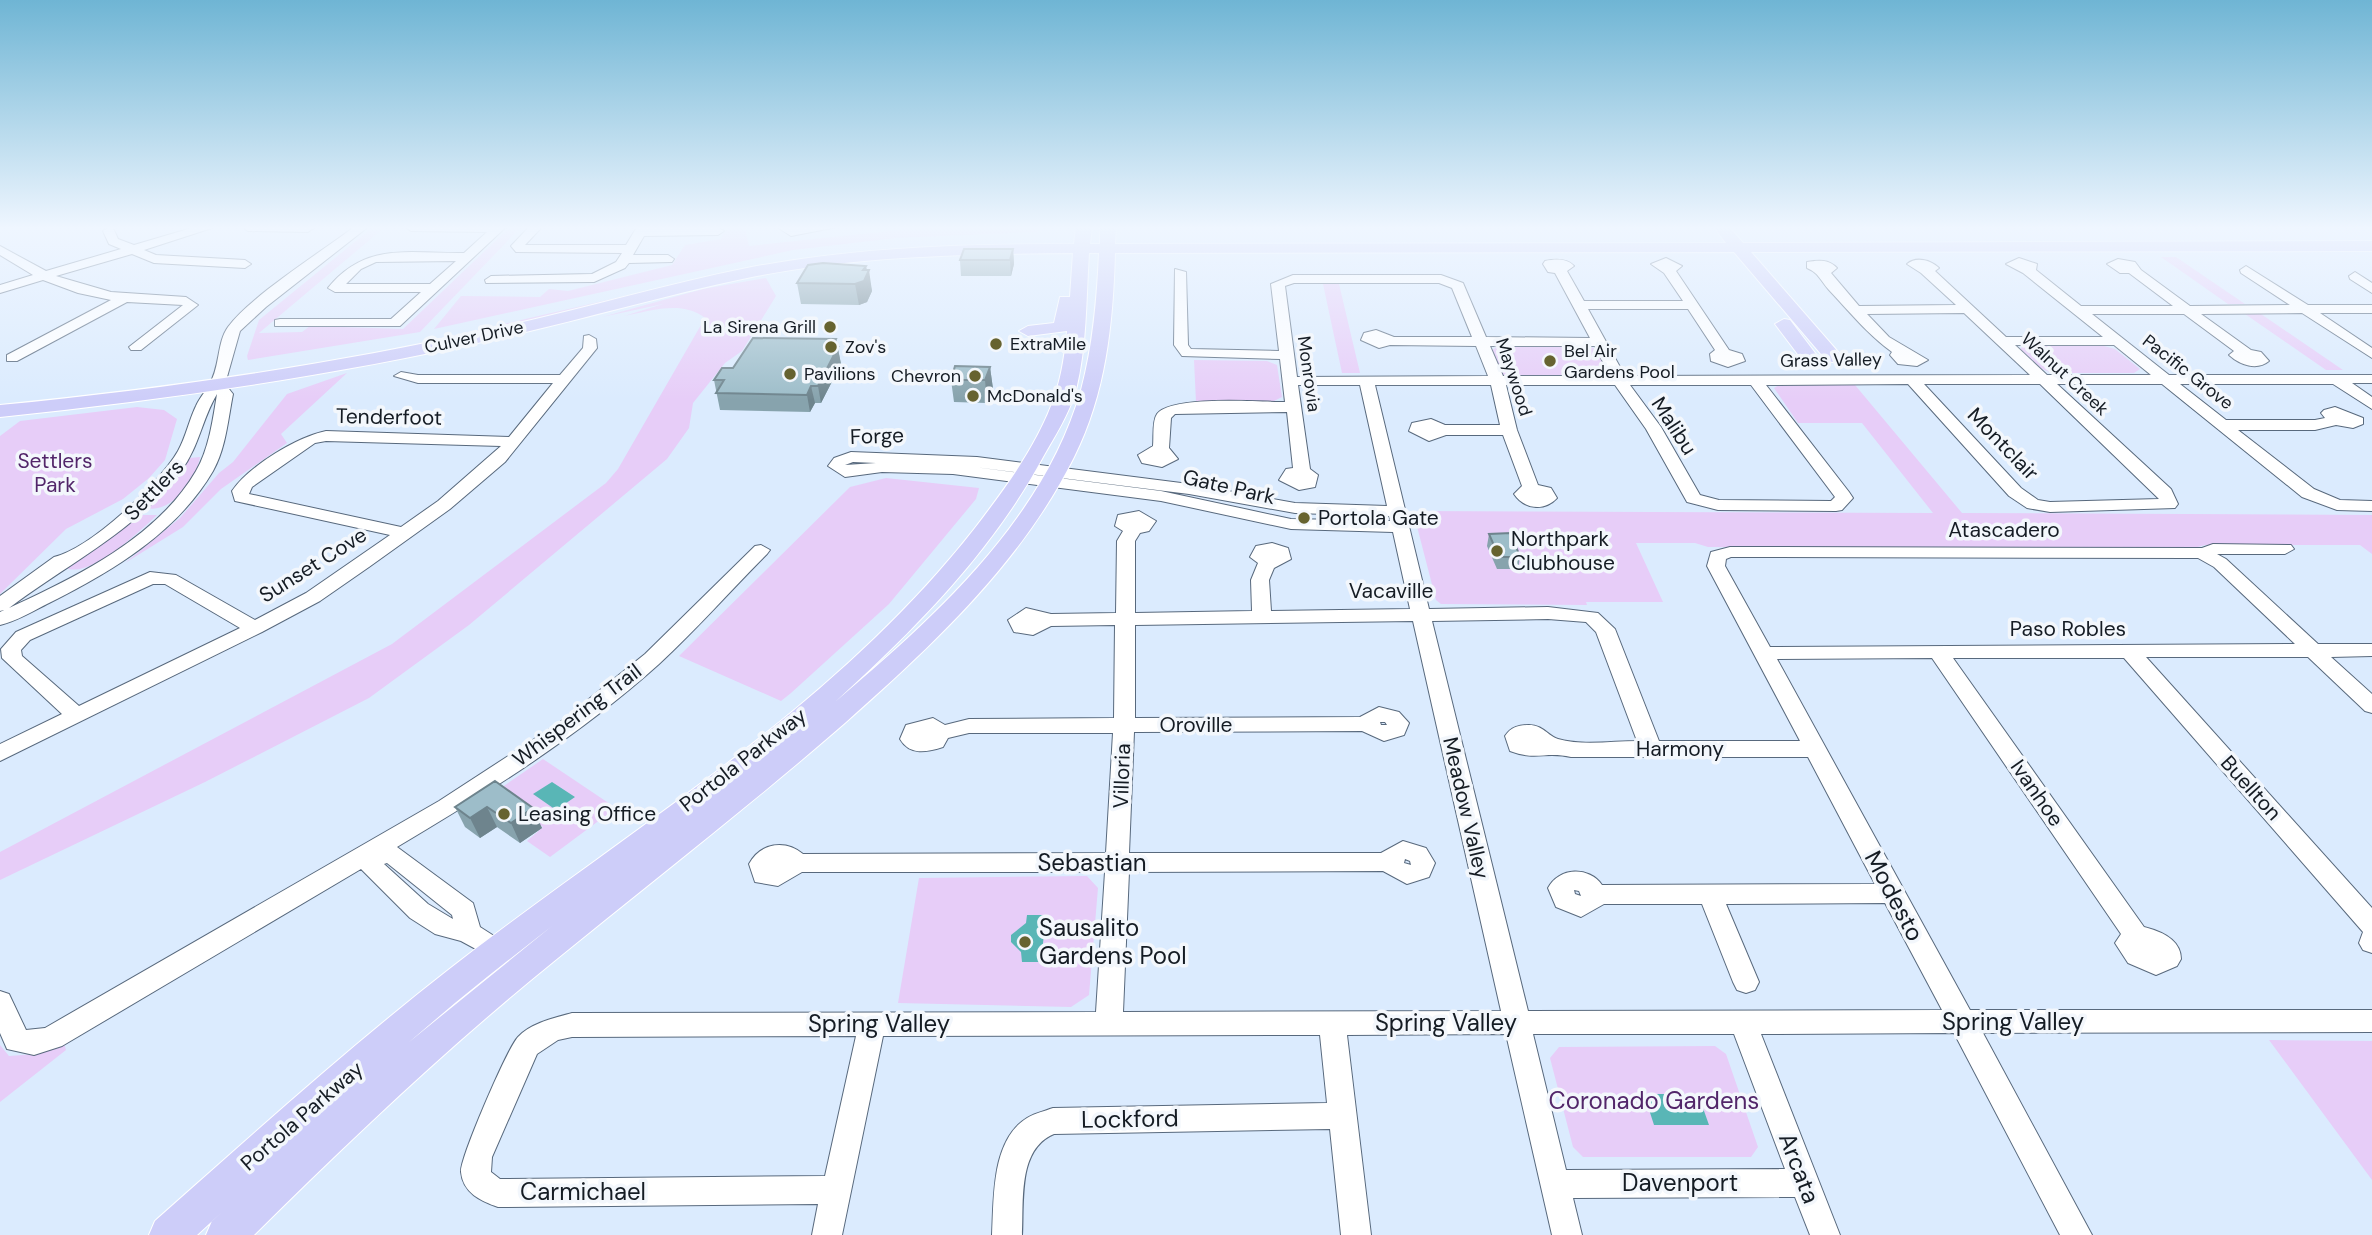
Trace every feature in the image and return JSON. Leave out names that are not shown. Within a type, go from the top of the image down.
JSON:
[{"type":"main road","name":"Culver Drive","points":[[0,411],[126,399],[442,335],[655,285]]},
{"type":"main road","points":[[1073,340],[1028,331],[1062,327],[1067,293],[1074,285]]},
{"type":"main road","name":"Portola Parkway","points":[[226,1235],[433,1041],[794,753],[906,655],[979,580],[1026,519],[1063,400],[1079,285]]},
{"type":"main road","name":"Portola Parkway","points":[[169,1235],[316,1102],[482,942],[761,749],[875,652],[962,562],[1039,475],[1083,413],[1095,367],[1103,285]]},
{"type":"main road","points":[[1757,285],[1807,355]]},
{"type":"main road","points":[[1767,285],[1831,355]]},
{"type":"main road","name":"Culver Drive","points":[[0,399],[218,379]]},
{"type":"main road","points":[[433,1041],[456,1010],[500,970],[482,942]]},
{"type":"street","points":[[67,285],[125,298],[186,301],[191,305],[136,347]]},
{"type":"street","points":[[218,379],[233,330],[289,285]]},
{"type":"street","points":[[339,285],[335,288],[433,288]]},
{"type":"street","points":[[280,323],[395,323],[437,285]]},
{"type":"street","points":[[1180,285],[1181,345],[1185,352],[1201,356],[1287,355]]},
{"type":"street","name":"Monrovia","points":[[1278,285],[1302,472]]},
{"type":"street","name":"Maywood","points":[[1456,285],[1497,380],[1509,430],[1531,488]]},
{"type":"street","name":"Malibu","points":[[1569,285],[1631,400],[1653,427],[1693,498],[1708,504],[1772,506]]},
{"type":"street","points":[[1679,285],[1724,353]]},
{"type":"street","points":[[1832,285],[1884,340],[1903,353]]},
{"type":"street","name":"Walnut Creek","points":[[1941,285],[2165,494],[2170,500],[2164,506]]},
{"type":"street","name":"Pacific Grove","points":[[2046,285],[2308,493],[2327,503],[2372,506]]},
{"type":"street","points":[[2154,285],[2246,353]]},
{"type":"street","points":[[2266,285],[2372,354]]},
{"type":"street","points":[[12,358],[125,298]]},
{"type":"street","points":[[1581,305],[1692,305]]},
{"type":"street","points":[[1856,310],[1966,309]]},
{"type":"street","points":[[2077,310],[2372,309]]},
{"type":"street","name":"Sunset Cove","points":[[0,753],[313,597],[475,481],[513,442],[566,379],[590,348],[589,339]]},
{"type":"street","points":[[1389,341],[1601,342]]},
{"type":"street","points":[[2000,341],[2116,341]]},
{"type":"street","points":[[1807,355],[1831,355],[1851,379]]},
{"type":"street","points":[[1807,355],[1828,379]]},
{"type":"street","points":[[401,376],[418,379],[566,379]]},
{"type":"street","name":"Settlers","points":[[0,619],[52,595],[114,559],[171,511],[205,470],[225,394],[218,379],[204,398],[189,447],[180,462],[109,531],[53,568]]},
{"type":"street","name":"Montclair","points":[[1911,379],[2022,499],[2050,507],[2164,506]]},
{"type":"street","points":[[2336,379],[2372,404]]},
{"type":"street","name":"Grass Valley","points":[[1290,381],[2372,379]]},
{"type":"street","name":"Meadow Valley","points":[[1366,380],[1567,1235]]},
{"type":"street","points":[[1756,381],[1844,498],[1836,506],[1772,506]]},
{"type":"street","points":[[1161,450],[1163,416],[1170,410],[1186,407],[1294,407]]},
{"type":"street","points":[[2225,425],[2315,425],[2336,420]]},
{"type":"street","points":[[1441,430],[1509,430]]},
{"type":"street","name":"Tenderfoot","points":[[403,533],[241,497],[240,491],[246,483],[305,443],[326,436],[513,442]]},
{"type":"street","name":"Forge","points":[[851,457],[901,457],[1039,475],[910,467],[845,472],[836,466],[840,461],[851,457]]},
{"type":"street","name":"Gate Park","points":[[1039,475],[1161,496],[1271,521],[1327,518],[1398,519]]},
{"type":"street","points":[[137,505],[143,512],[171,511]]},
{"type":"street","name":"Villoria","points":[[1109,1024],[1124,725],[1126,541],[1133,529]]},
{"type":"street","name":"Atascadero","points":[[1717,556],[1730,552],[2208,555],[2208,551],[2213,549],[2285,549]]},
{"type":"street","name":"Whispering Trail","points":[[0,1003],[17,1041],[34,1043],[52,1038],[372,852],[447,807],[567,728],[652,659],[761,550]]},
{"type":"street","points":[[2208,555],[2372,706]]},
{"type":"street","name":"Modesto","points":[[1717,556],[1716,566],[2077,1235]]},
{"type":"street","points":[[1262,615],[1260,580],[1267,562]]},
{"type":"street","points":[[0,605],[53,568],[65,574],[90,573]]},
{"type":"street","points":[[77,715],[12,658],[11,649],[23,636],[142,580],[169,579],[255,628]]},
{"type":"street","name":"Vacaville","points":[[1044,620],[1262,615],[1572,613],[1591,617],[1605,629],[1651,749]]},
{"type":"street","name":"Paso Robles","points":[[1764,653],[2372,650]]},
{"type":"street","name":"Ivanhoe","points":[[1938,652],[2136,935]]},
{"type":"street","name":"Buellton","points":[[2130,652],[2372,925]]},
{"type":"street","name":"Oroville","points":[[940,733],[969,726],[1368,724]]},
{"type":"street","name":"Harmony","points":[[1546,744],[1571,749],[1815,748]]},
{"type":"street","points":[[372,852],[372,867],[381,880],[444,928],[482,942]]},
{"type":"street","name":"Sebastian","points":[[794,863],[1391,862]]},
{"type":"street","points":[[1595,895],[1893,893]]},
{"type":"street","points":[[1710,894],[1745,982]]},
{"type":"street","name":"Spring Valley","points":[[527,1046],[551,1030],[572,1025],[2372,1021]]},
{"type":"street","name":"Arcata","points":[[1743,1022],[1825,1235]]},
{"type":"street","points":[[827,1235],[872,1024]]},
{"type":"street","points":[[1332,1024],[1356,1235]]},
{"type":"street","name":"Carmichael","points":[[527,1046],[477,1157],[476,1174],[482,1185],[498,1193],[837,1190]]},
{"type":"street","name":"Lockford","points":[[1007,1235],[1016,1154],[1021,1140],[1038,1124],[1053,1121],[1343,1116]]},
{"type":"street","name":"Davenport","points":[[1555,1184],[1805,1183]]},
{"type":"green space","points":[[302,285],[316,285],[259,333],[302,332],[310,326],[403,329],[450,285],[466,285],[420,332],[248,360],[259,320]]},
{"type":"green space","points":[[593,285],[636,285],[434,329],[461,296],[540,297],[549,289],[568,291]]},
{"type":"green space","points":[[681,285],[515,327],[394,349]]},
{"type":"green space","points":[[728,285],[770,285],[776,296],[742,351],[725,363],[693,403],[689,428],[667,459],[469,625],[369,698],[205,782],[0,880],[0,852],[392,644],[606,483],[618,469],[705,318],[686,309],[676,308],[624,316],[663,304],[602,317]]},
{"type":"green space","points":[[1323,285],[1339,285],[1360,373],[1342,373]]},
{"type":"green space","points":[[2200,285],[2217,285],[2245,304],[2228,304]]},
{"type":"green space","points":[[2245,314],[2261,314],[2343,370],[2326,370]]},
{"type":"green space","name":"Bel Air Gardens Pool","points":[[1587,345],[1597,350],[1611,372],[1608,376],[1508,377],[1501,374],[1491,351],[1498,346]]},
{"type":"green space","points":[[2024,346],[2104,346],[2115,349],[2140,369],[2134,373],[2052,373],[2042,369],[2020,349]]},
{"type":"green space","points":[[359,356],[277,371],[248,375]]},
{"type":"green space","points":[[1194,360],[1267,361],[1277,365],[1282,397],[1272,402],[1196,402]]},
{"type":"green space","points":[[347,373],[281,434],[287,443],[221,489],[183,527],[125,563],[180,518],[219,473],[233,462],[287,394]]},
{"type":"green space","points":[[1779,385],[1855,385],[1962,513],[2372,515],[2372,554],[2360,545],[2205,545],[2194,548],[1708,547],[1695,543],[1636,543],[1663,602],[1586,602],[1587,605],[1441,604],[1436,600],[1413,511],[1933,513],[1862,423],[1798,423],[1774,388]]},
{"type":"green space","name":"Settlers Park","points":[[137,407],[164,410],[177,419],[165,460],[149,478],[123,499],[66,529],[0,594],[0,436],[20,421]]},
{"type":"green space","points":[[200,457],[189,484],[174,500],[156,508],[147,508],[146,505],[190,458]]},
{"type":"green space","points":[[886,478],[979,488],[976,499],[889,604],[791,693],[781,701],[679,656],[850,487]]},
{"type":"green space","points":[[139,515],[157,515],[127,542],[101,560],[76,570],[66,568]]},
{"type":"green space","points":[[543,759],[616,808],[550,857],[527,841],[543,827],[495,792]]},
{"type":"green space","points":[[1087,876],[1098,888],[1089,995],[1071,1007],[898,1003],[919,878]]},
{"type":"green space","points":[[2269,1040],[2372,1041],[2372,1180]]},
{"type":"green space","points":[[64,1043],[66,1050],[0,1102],[0,1045],[9,1056],[36,1054]]},
{"type":"green space","name":"Coronado Gardens","points":[[1715,1046],[1726,1054],[1758,1147],[1751,1157],[1583,1157],[1573,1147],[1550,1058],[1559,1047]]},
{"type":"shaded area","points":[[552,782],[575,797],[556,810],[533,794]]},
{"type":"shaded area","points":[[1027,915],[1046,915],[1041,962],[1022,962],[1021,952],[1011,942],[1011,935],[1026,923]]},
{"type":"shaded area","points":[[1644,1094],[1698,1094],[1709,1125],[1654,1125]]},
{"type":"building","name":"Pavilions","points":[[753,338],[836,339],[832,347],[838,347],[818,386],[811,386],[807,395],[716,393],[724,380],[714,380],[722,368],[733,368]]},
{"type":"building","points":[[955,366],[990,367],[985,380],[951,380]]},
{"type":"building","points":[[1511,533],[1520,557],[1499,557],[1489,534]]},
{"type":"building","points":[[495,781],[533,808],[511,823],[487,807],[470,818],[455,807]]},
{"type":"place","name":"La Sirena Grill","points":[[830,327]]},
{"type":"place","name":"ExtraMile","points":[[996,344]]},
{"type":"place","name":"Zov's","points":[[831,347]]},
{"type":"place","name":"Bel Air Gardens Pool","points":[[1550,361]]},
{"type":"place","name":"Pavilions","points":[[790,374]]},
{"type":"place","name":"Chevron","points":[[975,376]]},
{"type":"place","name":"McDonald's","points":[[973,396]]},
{"type":"place","name":"Portola Gate","points":[[1304,518]]},
{"type":"place","name":"Northpark Clubhouse","points":[[1497,551]]},
{"type":"place","name":"Leasing Office","points":[[504,814]]},
{"type":"place","name":"Sausalito Gardens Pool","points":[[1025,942]]}]
